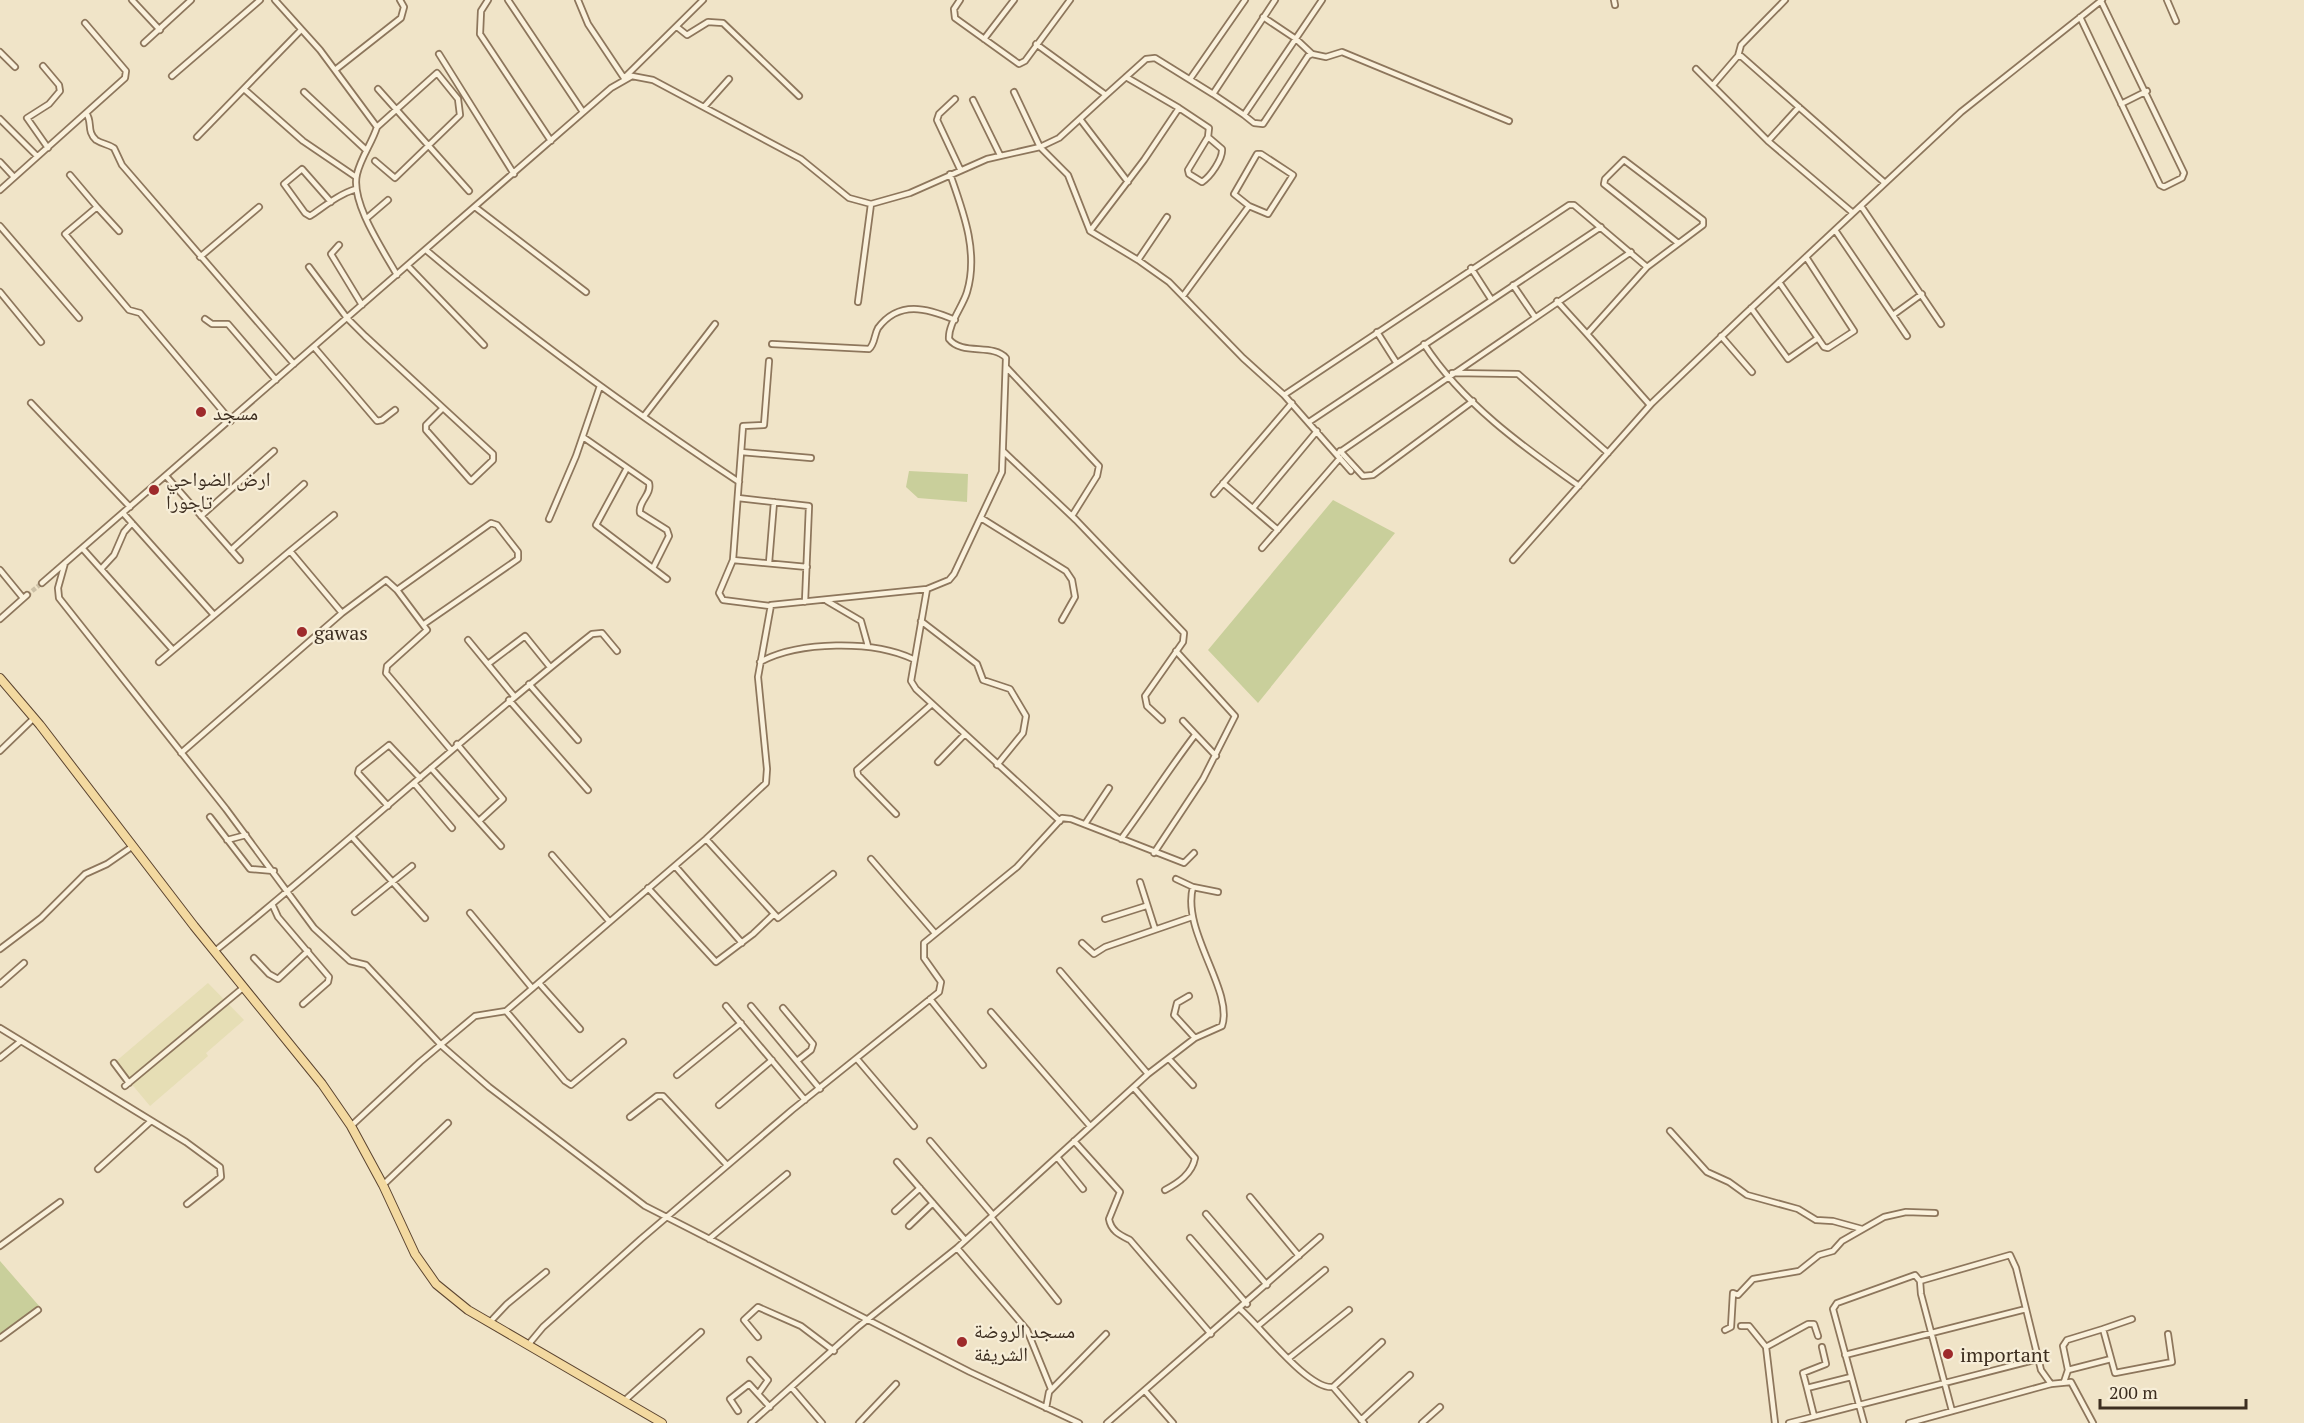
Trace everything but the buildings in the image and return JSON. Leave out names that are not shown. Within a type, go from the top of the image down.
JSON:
[{"type":"main road","points":[[0,678],[299,1054],[351,1126],[383,1185],[406,1237],[428,1275],[453,1299],[662,1423]]},
{"type":"street","points":[[132,0],[160,30]]},
{"type":"street","points":[[144,43],[191,0]]},
{"type":"street","points":[[172,76],[260,0]]},
{"type":"street","points":[[275,0],[335,70],[377,127]]},
{"type":"street","points":[[335,70],[401,18],[404,8],[400,0]]},
{"type":"street","points":[[488,0],[481,11],[480,34],[551,141]]},
{"type":"street","points":[[508,0],[583,112]]},
{"type":"street","points":[[578,0],[588,24],[624,78]]},
{"type":"street","points":[[42,583],[624,78],[703,0]]},
{"type":"street","points":[[960,0],[954,15],[1020,64],[1025,61],[1070,0]]},
{"type":"street","points":[[984,39],[1014,0]]},
{"type":"street","points":[[1191,79],[1245,0]]},
{"type":"street","points":[[1212,94],[1275,0]]},
{"type":"street","points":[[1244,116],[1322,0]]},
{"type":"street","points":[[1713,85],[1738,56],[1741,45],[1785,0]]},
{"type":"street","points":[[1513,560],[1650,405],[1721,336],[1961,112],[2080,17],[2102,0],[2184,173],[2182,178],[2164,187],[2160,185],[2080,17]]},
{"type":"street","points":[[2168,0],[2176,21]]},
{"type":"street","points":[[1263,17],[1296,39],[1312,54],[1326,57],[1336,52],[1347,53],[1509,121]]},
{"type":"street","points":[[677,27],[687,35],[708,22],[723,23],[799,96]]},
{"type":"street","points":[[0,190],[123,81],[127,74],[85,23]]},
{"type":"street","points":[[196,137],[301,30]]},
{"type":"street","points":[[1036,44],[1106,95]]},
{"type":"street","points":[[0,52],[15,67]]},
{"type":"street","points":[[440,54],[514,174]]},
{"type":"street","points":[[624,78],[645,77],[704,107],[801,159],[849,198],[871,204],[910,193],[960,169],[1000,155],[1040,147],[1059,138],[1146,59],[1155,58],[1191,79],[1254,123],[1263,124],[1312,54]]},
{"type":"street","points":[[1738,56],[1885,183]]},
{"type":"street","points":[[43,66],[59,84],[60,92],[49,104],[27,118],[48,148]]},
{"type":"street","points":[[1696,69],[1768,141],[1853,213]]},
{"type":"street","points":[[375,161],[395,178],[460,115],[458,99],[440,74],[435,74],[377,127],[356,177],[356,189],[367,218],[397,275]]},
{"type":"street","points":[[1126,77],[1209,128],[1208,137],[1188,170],[1189,174],[1202,182],[1207,179],[1222,155],[1222,149],[1208,137]]},
{"type":"street","points":[[704,107],[729,79]]},
{"type":"street","points":[[244,88],[303,141],[356,177]]},
{"type":"street","points":[[378,89],[469,191]]},
{"type":"street","points":[[2121,104],[2147,91]]},
{"type":"street","points":[[304,92],[366,150]]},
{"type":"street","points":[[1014,92],[1040,147],[1068,175],[1090,231],[1138,260],[1183,296],[1363,476],[1373,475],[1473,401]]},
{"type":"street","points":[[955,99],[939,114],[937,120],[960,169]]},
{"type":"street","points":[[973,100],[1000,155]]},
{"type":"street","points":[[1768,141],[1799,107]]},
{"type":"street","points":[[1090,231],[1128,182],[1179,108]]},
{"type":"street","points":[[87,113],[92,136],[101,143],[114,148],[123,165],[294,364]]},
{"type":"street","points":[[0,119],[37,156]]},
{"type":"street","points":[[1080,119],[1128,182]]},
{"type":"street","points":[[1257,154],[1261,154],[1292,173],[1291,180],[1270,213],[1263,214],[1249,206],[1235,196],[1234,191],[1257,154]]},
{"type":"street","points":[[1587,334],[1647,267],[1703,225],[1703,220],[1627,161],[1622,161],[1605,179],[1604,184],[1678,243]]},
{"type":"street","points":[[0,162],[14,177]]},
{"type":"street","points":[[331,202],[302,169],[284,184],[308,216],[356,189]]},
{"type":"street","points":[[769,361],[764,425],[743,426],[733,560],[720,589],[721,599],[770,606],[777,603],[826,601],[927,589],[949,580],[954,574],[1002,472],[1007,368],[1006,358],[1001,353],[958,345],[951,341],[949,335],[969,282],[970,247],[965,218],[950,174]]},
{"type":"street","points":[[70,175],[119,231]]},
{"type":"street","points":[[367,218],[388,200]]},
{"type":"street","points":[[858,302],[871,204]]},
{"type":"street","points":[[1284,395],[1471,268],[1569,205],[1574,205],[1647,267]]},
{"type":"street","points":[[1183,296],[1249,206]]},
{"type":"street","points":[[1861,206],[1941,324]]},
{"type":"street","points":[[97,207],[65,234],[129,310],[140,313],[231,421]]},
{"type":"street","points":[[200,257],[259,207]]},
{"type":"street","points":[[475,207],[586,292]]},
{"type":"street","points":[[1138,260],[1167,217]]},
{"type":"street","points":[[0,226],[79,318]]},
{"type":"street","points":[[1309,422],[1601,227]]},
{"type":"street","points":[[1835,230],[1907,336]]},
{"type":"street","points":[[339,245],[331,254],[362,305]]},
{"type":"street","points":[[426,250],[501,311],[600,386],[739,482]]},
{"type":"street","points":[[1262,548],[1339,454],[1450,374],[1631,252]]},
{"type":"street","points":[[1779,282],[1824,347],[1828,348],[1852,333],[1854,328],[1806,257]]},
{"type":"street","points":[[408,266],[484,345]]},
{"type":"street","points":[[309,267],[347,318],[494,456],[493,460],[471,481],[426,430],[426,425],[442,409]]},
{"type":"street","points":[[1471,268],[1491,299]]},
{"type":"street","points":[[1513,285],[1535,317]]},
{"type":"street","points":[[0,292],[41,342]]},
{"type":"street","points":[[1893,315],[1922,294]]},
{"type":"street","points":[[1557,301],[1650,405]]},
{"type":"street","points":[[1751,308],[1788,359],[1818,338]]},
{"type":"street","points":[[772,344],[869,349],[882,324],[906,309],[923,309],[955,320]]},
{"type":"street","points":[[205,319],[212,324],[228,324],[276,380]]},
{"type":"street","points":[[644,416],[715,324]]},
{"type":"street","points":[[1377,332],[1396,362]]},
{"type":"street","points":[[1721,336],[1752,372]]},
{"type":"street","points":[[1424,344],[1473,401],[1518,441],[1579,486]]},
{"type":"street","points":[[314,347],[377,421],[395,410]]},
{"type":"street","points":[[1007,368],[1099,466],[1097,476],[1072,516]]},
{"type":"street","points":[[1450,374],[1518,374],[1608,453]]},
{"type":"street","points":[[549,519],[583,437],[600,386]]},
{"type":"street","points":[[31,403],[130,507]]},
{"type":"street","points":[[1214,494],[1292,403]]},
{"type":"street","points":[[1252,508],[1317,432]]},
{"type":"street","points":[[583,437],[650,486],[639,508],[641,514],[669,534],[652,568]]},
{"type":"street","points":[[201,516],[274,451]]},
{"type":"street","points":[[741,452],[811,458]]},
{"type":"street","points":[[1004,452],[1072,516],[1184,633],[1184,640],[1145,696],[1147,706],[1162,720]]},
{"type":"street","points":[[1339,454],[1351,471]]},
{"type":"street","points":[[627,468],[596,525],[667,579]]},
{"type":"street","points":[[166,476],[240,560]]},
{"type":"street","points":[[1223,483],[1278,530]]},
{"type":"street","points":[[231,550],[304,484]]},
{"type":"street","points":[[738,498],[806,504],[810,507],[805,602]]},
{"type":"street","points":[[769,563],[774,501]]},
{"type":"street","points":[[123,513],[214,615]]},
{"type":"street","points":[[159,662],[334,515]]},
{"type":"street","points":[[981,518],[1066,571],[1072,580],[1075,597],[1062,620]]},
{"type":"street","points":[[101,569],[114,555],[124,532],[132,523]]},
{"type":"street","points":[[397,590],[491,523],[495,524],[504,534],[518,552],[518,559],[424,624]]},
{"type":"street","points":[[83,549],[173,650]]},
{"type":"street","points":[[290,551],[342,613]]},
{"type":"street","points":[[733,560],[807,567]]},
{"type":"street","points":[[65,563],[58,588],[59,598],[274,871],[316,930],[351,962],[366,965],[442,1046],[489,1087],[645,1206],[866,1320],[1079,1423]]},
{"type":"street","points":[[0,570],[25,596],[0,619]]},
{"type":"street","points":[[181,753],[342,613],[384,581],[389,581],[397,590],[424,624],[426,633],[387,666],[386,672],[451,750]]},
{"type":"street","points":[[927,589],[911,683],[1060,821]]},
{"type":"street","points":[[826,601],[861,621],[868,646]]},
{"type":"street","points":[[351,1126],[420,1062],[477,1015],[506,1011],[706,839],[759,790],[767,779],[759,696],[760,662],[770,606]]},
{"type":"street","points":[[921,621],[977,664],[983,680],[1010,689],[1026,716],[1023,733],[997,765]]},
{"type":"street","points":[[215,951],[273,906],[353,838],[509,700],[596,632],[602,633],[617,651]]},
{"type":"street","points":[[488,664],[525,636],[550,668]]},
{"type":"street","points":[[468,639],[514,696]]},
{"type":"street","points":[[760,662],[783,651],[868,646],[914,659]]},
{"type":"street","points":[[1154,853],[1216,756],[1235,721],[1235,714],[1176,651]]},
{"type":"street","points":[[529,684],[578,740]]},
{"type":"street","points":[[509,700],[588,790]]},
{"type":"street","points":[[896,814],[858,774],[858,770],[932,704]]},
{"type":"street","points":[[0,751],[34,718]]},
{"type":"street","points":[[1183,721],[1216,756]]},
{"type":"street","points":[[938,762],[964,734]]},
{"type":"street","points":[[1121,839],[1152,797],[1160,780],[1195,735]]},
{"type":"street","points":[[457,744],[503,799],[479,821]]},
{"type":"street","points":[[388,806],[358,773],[359,769],[389,745],[420,778]]},
{"type":"street","points":[[431,768],[501,846]]},
{"type":"street","points":[[414,783],[452,828]]},
{"type":"street","points":[[1085,824],[1109,788]]},
{"type":"street","points":[[528,1345],[573,1298],[805,1100],[939,992],[942,984],[924,958],[922,946],[934,932],[1017,867],[1060,821],[1067,817],[1185,864],[1194,853]]},
{"type":"street","points":[[210,818],[250,869],[274,871]]},
{"type":"street","points":[[227,840],[246,836]]},
{"type":"street","points":[[353,838],[425,918]]},
{"type":"street","points":[[706,839],[773,915],[782,917],[833,874]]},
{"type":"street","points":[[0,949],[40,918],[85,874],[107,864],[133,846]]},
{"type":"street","points":[[552,855],[609,921]]},
{"type":"street","points":[[871,859],[934,932]]},
{"type":"street","points":[[355,912],[412,866]]},
{"type":"street","points":[[675,866],[742,943]]},
{"type":"street","points":[[1176,879],[1193,887],[1218,892]]},
{"type":"street","points":[[1140,882],[1155,929]]},
{"type":"street","points":[[751,1423],[866,1320],[957,1248],[1148,1074],[1195,1038],[1220,1028],[1224,1021],[1219,994],[1192,917],[1190,903],[1193,887]]},
{"type":"street","points":[[648,888],[713,962],[718,962],[773,915]]},
{"type":"street","points":[[273,906],[276,914],[330,979],[303,1004]]},
{"type":"street","points":[[1105,919],[1146,906]]},
{"type":"street","points":[[470,913],[532,988]]},
{"type":"street","points":[[1082,943],[1094,954],[1155,929],[1192,917]]},
{"type":"street","points":[[254,958],[277,979],[308,951]]},
{"type":"street","points":[[0,984],[24,963]]},
{"type":"street","points":[[1060,971],[1148,1074]]},
{"type":"street","points":[[539,983],[580,1029]]},
{"type":"street","points":[[114,1063],[127,1084],[244,987]]},
{"type":"street","points":[[1189,996],[1177,1004],[1174,1015],[1195,1038]]},
{"type":"street","points":[[930,999],[983,1065]]},
{"type":"street","points":[[726,1006],[805,1100]]},
{"type":"street","points":[[751,1006],[820,1089]]},
{"type":"street","points":[[783,1008],[813,1044],[811,1050],[797,1061]]},
{"type":"street","points":[[506,1011],[565,1081],[571,1085],[623,1042]]},
{"type":"street","points":[[991,1012],[1090,1126]]},
{"type":"street","points":[[677,1075],[741,1023]]},
{"type":"street","points":[[0,1028],[151,1121],[222,1170],[219,1179],[187,1204]]},
{"type":"street","points":[[0,1058],[21,1041]]},
{"type":"street","points":[[857,1059],[914,1126]]},
{"type":"street","points":[[1168,1059],[1192,1085]]},
{"type":"street","points":[[719,1105],[772,1060]]},
{"type":"street","points":[[1134,1088],[1195,1158],[1182,1180],[1165,1190]]},
{"type":"street","points":[[630,1117],[657,1096],[663,1096],[728,1165]]},
{"type":"street","points":[[98,1169],[151,1121]]},
{"type":"street","points":[[383,1185],[448,1123]]},
{"type":"street","points":[[1670,1131],[1707,1172],[1721,1177],[1747,1195],[1798,1209],[1816,1220],[1833,1221],[1862,1229]]},
{"type":"street","points":[[930,1141],[1058,1301]]},
{"type":"street","points":[[1074,1141],[1120,1192],[1109,1218],[1111,1227],[1119,1235],[1130,1240],[1211,1335]]},
{"type":"street","points":[[1057,1157],[1083,1189]]},
{"type":"street","points":[[897,1162],[965,1240]]},
{"type":"street","points":[[709,1239],[787,1174]]},
{"type":"street","points":[[895,1211],[920,1188]]},
{"type":"street","points":[[1250,1197],[1299,1257]]},
{"type":"street","points":[[0,1246],[60,1202]]},
{"type":"street","points":[[909,1226],[933,1203]]},
{"type":"street","points":[[1725,1330],[1731,1327],[1733,1293],[1738,1295],[1753,1279],[1799,1271],[1819,1255],[1833,1251],[1842,1241],[1884,1217],[1906,1212],[1935,1213]]},
{"type":"street","points":[[1206,1214],[1267,1285]]},
{"type":"street","points":[[1107,1423],[1211,1335],[1320,1237]]},
{"type":"street","points":[[1190,1238],[1246,1304]]},
{"type":"street","points":[[957,1248],[1027,1330],[1051,1389]]},
{"type":"street","points":[[1920,1281],[2010,1255],[2016,1268],[2041,1371],[2051,1384]]},
{"type":"street","points":[[1259,1325],[1325,1270]]},
{"type":"street","points":[[490,1322],[507,1304],[546,1272]]},
{"type":"street","points":[[1864,1423],[1833,1309],[1837,1303],[1915,1275],[1920,1281],[1952,1411]]},
{"type":"street","points":[[758,1337],[744,1320],[758,1307],[801,1326],[834,1351]]},
{"type":"street","points":[[1240,1309],[1259,1325],[1313,1382],[1324,1387],[1333,1387],[1382,1342]]},
{"type":"street","points":[[1845,1355],[2026,1309]]},
{"type":"street","points":[[0,1338],[38,1310]]},
{"type":"street","points":[[1288,1358],[1350,1310]]},
{"type":"street","points":[[2064,1382],[2068,1370],[2063,1346],[2067,1340],[2132,1319]]},
{"type":"street","points":[[1766,1347],[1809,1324],[1814,1324],[1818,1336]]},
{"type":"street","points":[[1741,1326],[1749,1326],[1766,1347],[1775,1423]]},
{"type":"street","points":[[2103,1329],[2115,1374],[2172,1362],[2168,1334]]},
{"type":"street","points":[[624,1401],[701,1332]]},
{"type":"street","points":[[1046,1408],[1047,1396],[1051,1389],[1106,1334]]},
{"type":"street","points":[[1814,1416],[1803,1373],[1826,1364],[1822,1347]]},
{"type":"street","points":[[1789,1423],[2038,1359]]},
{"type":"street","points":[[2068,1370],[2111,1359]]},
{"type":"street","points":[[750,1360],[768,1380],[758,1394]]},
{"type":"street","points":[[1333,1387],[1362,1421],[1410,1376]]},
{"type":"street","points":[[1807,1388],[1851,1377]]},
{"type":"street","points":[[1909,1423],[2051,1384],[2071,1382],[2093,1423]]},
{"type":"street","points":[[738,1411],[730,1399],[749,1384],[770,1407]]},
{"type":"street","points":[[859,1423],[896,1384]]},
{"type":"street","points":[[792,1388],[822,1423]]},
{"type":"street","points":[[1145,1391],[1173,1423]]},
{"type":"street","points":[[1422,1423],[1440,1407]]},
{"type":"shaded area","points":[[208,983],[244,1020],[206,1053],[208,1056],[150,1106],[114,1063]]},
{"type":"green space","points":[[909,471],[968,474],[967,502],[918,498],[906,487]]},
{"type":"green space","points":[[1333,500],[1395,533],[1258,703],[1208,650]]},
{"type":"green space","points":[[0,1261],[40,1307],[0,1337]]},
{"type":"tunnel","points":[[27,595],[42,583]]},
{"type":"place","name":"مسجد","points":[[201,412]]},
{"type":"place","name":"ارض الضواحي تاجورا","points":[[154,490]]},
{"type":"place","name":"gawas","points":[[302,632]]},
{"type":"place","name":"مسجد الروضة الشريفة","points":[[962,1342]]},
{"type":"place","name":"important","points":[[1948,1354]]}]
